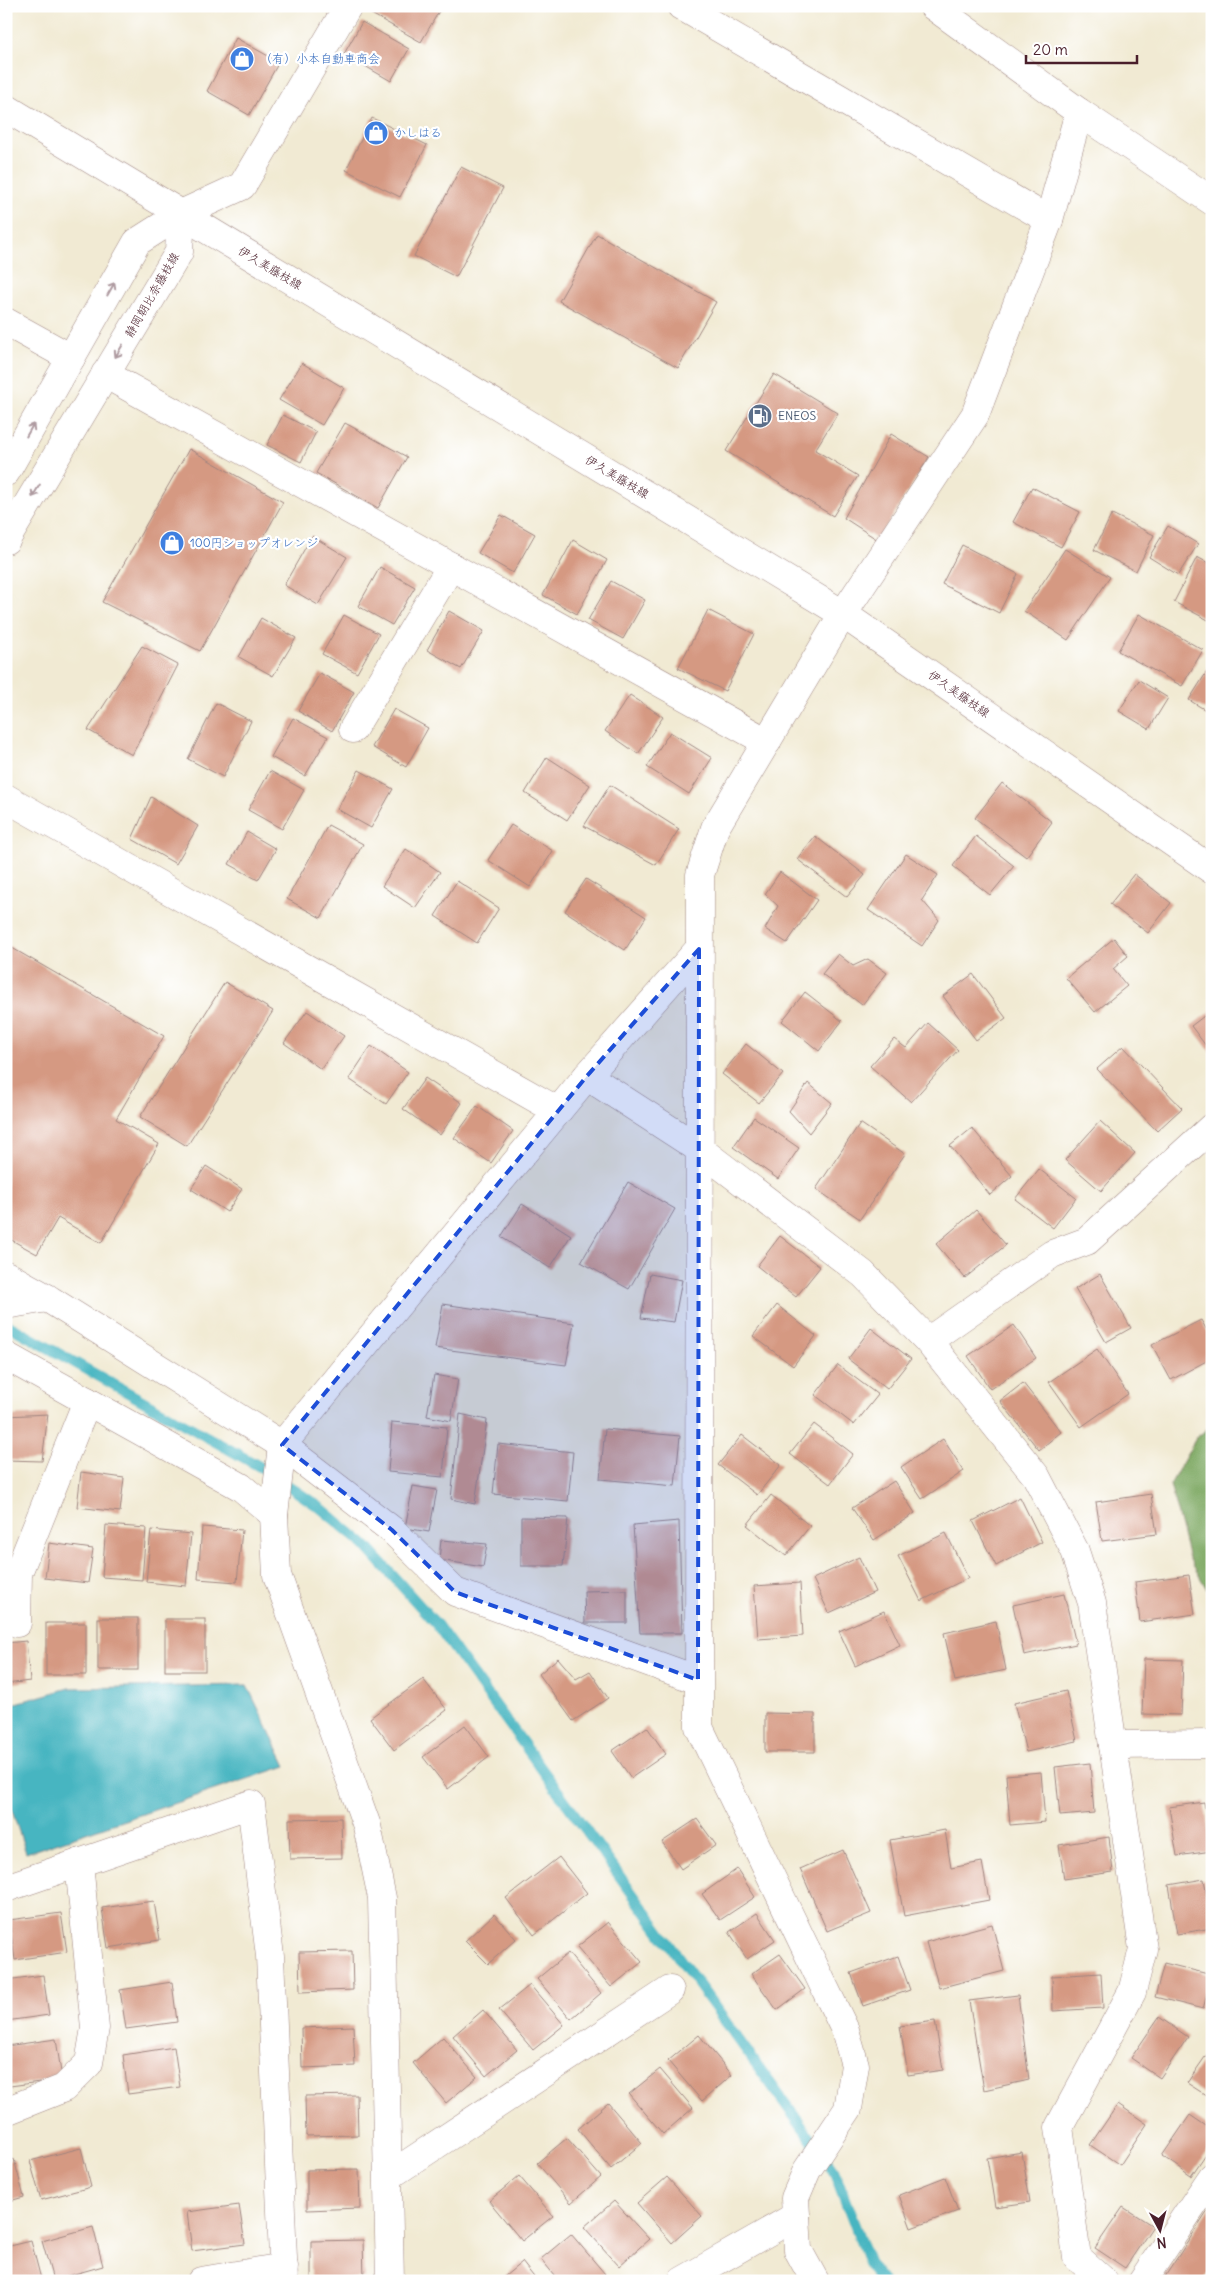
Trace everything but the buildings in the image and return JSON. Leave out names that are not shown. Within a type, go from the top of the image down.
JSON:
[{"type":"street","points":[[6,472],[137,242],[181,214],[242,186],[348,6]]},
{"type":"street","points":[[682,6],[1050,220]]},
{"type":"street","points":[[933,6],[1079,112],[1212,201]]},
{"type":"street","name":"伊久美藤枝線","points":[[6,108],[843,614],[1212,870]]},
{"type":"street","points":[[815,2281],[798,2250],[795,2198],[807,2170],[848,2109],[855,2065],[845,2030],[699,1727],[698,1148],[700,875],[715,828],[843,614],[975,415],[1050,220],[1079,112]]},
{"type":"street","name":"静岡朝比奈藤枝線","points":[[6,540],[179,252],[181,214]]},
{"type":"street","points":[[6,322],[71,358]]},
{"type":"street","points":[[105,374],[767,742]]},
{"type":"street","points":[[353,729],[451,566]]},
{"type":"street","points":[[6,798],[558,1111]]},
{"type":"street","points":[[390,2281],[382,1898],[367,1826],[277,1575],[274,1515],[282,1445],[586,1076],[699,949]]},
{"type":"street","points":[[586,1076],[698,1148],[863,1274],[928,1341],[1036,1476],[1074,1552],[1092,1603],[1143,1949],[1132,1992],[1059,2127],[1077,2257],[1104,2281]]},
{"type":"street","points":[[928,1341],[1052,1254],[1087,1241],[1212,1127]]},
{"type":"street","points":[[6,1274],[282,1445],[392,1530],[455,1592],[698,1680]]},
{"type":"street","points":[[6,1305],[47,1298]]},
{"type":"street","points":[[6,1356],[241,1487],[274,1515]]},
{"type":"street","points":[[17,1623],[18,1573],[87,1400]]},
{"type":"street","points":[[1113,1745],[1212,1744]]},
{"type":"street","points":[[6,1888],[251,1804],[270,1956],[284,2274],[202,2281]]},
{"type":"street","points":[[6,2111],[64,2088],[88,2063],[96,2028],[79,1863]]},
{"type":"street","points":[[388,2176],[670,1990]]},
{"type":"street","points":[[1142,2281],[1212,2178]]},
{"type":"street","points":[[682,2281],[796,2216]]},
{"type":"highlighted area","points":[[699,949],[698,1680],[455,1592],[392,1530],[282,1445],[587,1076]]},
{"type":"green space","points":[[1212,1425],[1212,1598],[1189,1558],[1170,1485],[1196,1438]]},
{"type":"water","points":[[247,1685],[286,1766],[26,1853],[6,1792],[6,1706],[69,1688]]},
{"type":"waterway","points":[[6,1324],[264,1469],[322,1509],[365,1545],[437,1625],[834,2171],[870,2266],[882,2281]]},
{"type":"place","name":"（有）小本自動車商会","points":[[242,59]]},
{"type":"place","name":"かしはる","points":[[376,133]]},
{"type":"place","name":"ENEOS","points":[[760,416]]},
{"type":"place","name":"100円ショップオレンジ","points":[[172,543]]}]
